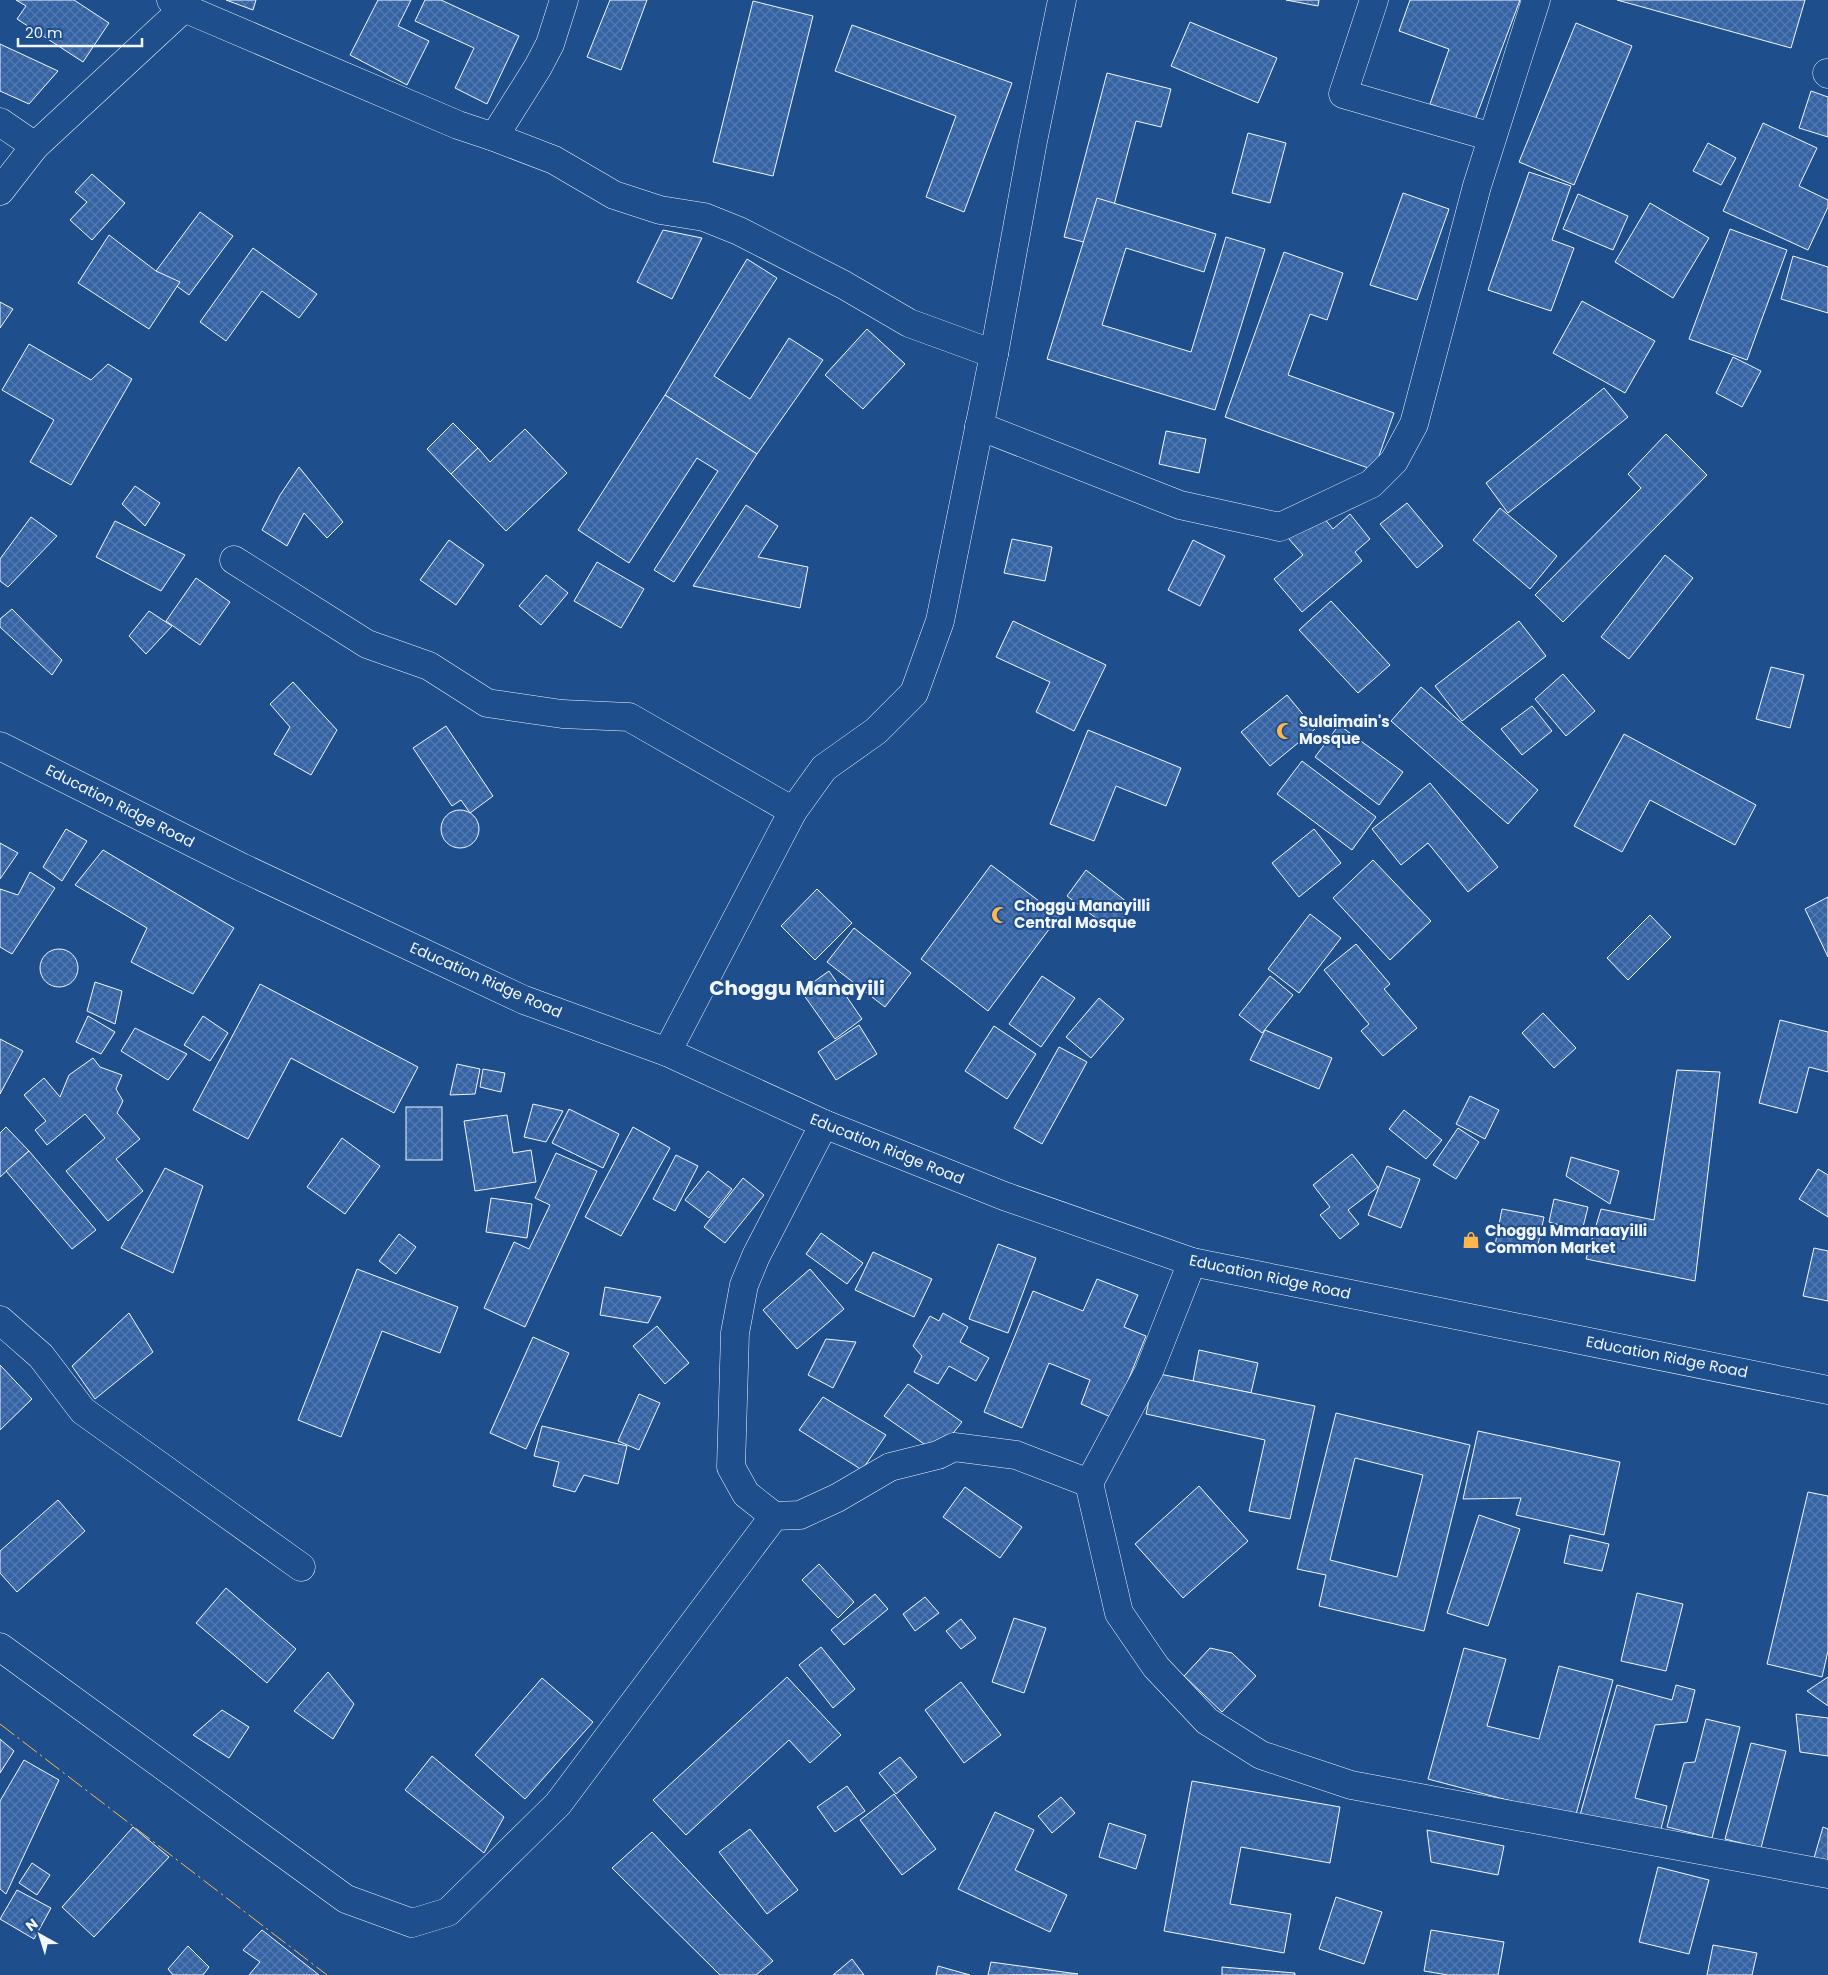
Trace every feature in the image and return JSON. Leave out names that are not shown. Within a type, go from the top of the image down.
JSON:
[{"type":"street","points":[[494,138],[550,44],[564,0]]},
{"type":"street","points":[[667,1052],[793,811],[824,768],[876,731],[914,693],[940,621],[994,354],[1033,141],[1062,0]]},
{"type":"street","points":[[1374,0],[1343,94],[1492,137]]},
{"type":"street","points":[[979,426],[1180,505],[1280,527],[1371,484],[1394,461],[1414,424],[1477,186],[1536,0]]},
{"type":"street","points":[[0,191],[35,146],[181,3],[458,125],[554,160],[614,195],[660,210],[704,217],[739,231],[844,285],[909,323],[994,354]]},
{"type":"street","points":[[0,122],[35,146]]},
{"type":"street","points":[[234,560],[367,644],[429,666],[487,703],[562,714],[629,717],[793,811]]},
{"type":"street","name":"Education Ridge Road","points":[[0,746],[240,867],[524,1000],[667,1052],[824,1124],[1004,1196],[1192,1262],[1828,1390]]},
{"type":"street","points":[[824,1124],[756,1256],[744,1285],[735,1333],[731,1467],[746,1494],[774,1516],[800,1515],[837,1498],[890,1467],[938,1454],[954,1447],[1016,1455],[1089,1483]]},
{"type":"street","points":[[1192,1262],[1149,1371],[1089,1483],[1119,1612],[1156,1667],[1207,1721],[1260,1756],[1351,1785],[1828,1874]]},
{"type":"street","points":[[0,1320],[41,1356],[83,1411],[301,1567]]},
{"type":"street","points":[[0,1648],[346,1900],[412,1923],[448,1912],[558,1804],[774,1516]]},
{"type":"building","points":[[16,0],[74,0],[109,23],[83,62],[17,19],[26,6]]},
{"type":"building","points":[[226,0],[256,0],[253,10]]},
{"type":"building","points":[[378,0],[411,0],[398,26],[429,41],[407,85],[350,55]]},
{"type":"building","points":[[425,0],[441,0],[519,36],[487,104],[455,88],[474,48],[415,21]]},
{"type":"building","points":[[610,0],[647,0],[621,70],[587,57]]},
{"type":"building","points":[[1286,0],[1319,0],[1318,6]]},
{"type":"building","points":[[1410,0],[1520,0],[1475,120],[1430,104],[1449,49],[1399,31]]},
{"type":"building","points":[[1617,0],[1805,0],[1791,48]]},
{"type":"building","points":[[753,1],[813,16],[773,176],[713,162]]},
{"type":"building","points":[[1190,22],[1277,58],[1258,103],[1171,66]]},
{"type":"building","points":[[1576,23],[1632,46],[1574,185],[1519,162]]},
{"type":"building","points":[[852,25],[1012,83],[964,212],[926,197],[956,116],[835,71]]},
{"type":"building","points":[[0,44],[58,71],[29,104],[0,91]]},
{"type":"building","points":[[1107,73],[1171,89],[1161,127],[1136,121],[1103,247],[1064,237]]},
{"type":"building","points":[[1811,91],[1828,97],[1828,137],[1799,128]]},
{"type":"building","points":[[1763,123],[1817,148],[1799,186],[1828,200],[1828,207],[1808,250],[1723,211]]},
{"type":"building","points":[[1248,133],[1286,143],[1270,203],[1232,193]]},
{"type":"building","points":[[1708,143],[1736,158],[1721,185],[1693,171]]},
{"type":"building","points":[[1529,172],[1571,186],[1552,240],[1574,248],[1551,311],[1488,290]]},
{"type":"building","points":[[92,174],[125,203],[92,240],[70,220],[87,202],[75,192]]},
{"type":"building","points":[[1403,193],[1449,209],[1417,300],[1370,285]]},
{"type":"building","points":[[1578,194],[1628,216],[1613,250],[1563,229]]},
{"type":"building","points":[[1097,198],[1216,234],[1204,272],[1126,248],[1102,325],[1191,352],[1226,237],[1265,249],[1215,410],[1047,359]]},
{"type":"building","points":[[1650,203],[1709,238],[1673,298],[1615,262]]},
{"type":"building","points":[[200,212],[233,236],[189,295],[156,271]]},
{"type":"building","points":[[1730,229],[1787,250],[1747,360],[1689,339]]},
{"type":"building","points":[[663,230],[702,238],[672,299],[637,282]]},
{"type":"building","points":[[109,235],[156,271],[180,282],[149,329],[78,283]]},
{"type":"building","points":[[253,248],[317,294],[299,318],[262,291],[226,341],[200,322]]},
{"type":"building","points":[[1284,252],[1343,273],[1327,320],[1310,314],[1288,375],[1394,413],[1374,470],[1225,417]]},
{"type":"building","points":[[1793,256],[1828,267],[1828,313],[1781,299]]},
{"type":"building","points":[[747,259],[777,278],[714,376],[750,399],[789,338],[823,360],[757,454],[665,395]]},
{"type":"building","points":[[1582,301],[1655,341],[1625,393],[1553,353]]},
{"type":"building","points":[[0,302],[13,309],[0,328]]},
{"type":"building","points":[[867,329],[905,364],[863,409],[825,375]]},
{"type":"building","points":[[29,344],[91,380],[108,364],[132,379],[71,485],[30,462],[54,420],[2,390]]},
{"type":"building","points":[[1733,357],[1761,371],[1742,407],[1716,393]]},
{"type":"building","points":[[1604,388],[1628,417],[1508,513],[1486,483]]},
{"type":"building","points":[[665,395],[757,454],[674,582],[654,570],[718,471],[697,458],[629,563],[578,530]]},
{"type":"building","points":[[453,423],[478,448],[451,474],[427,449]]},
{"type":"building","points":[[525,429],[567,473],[506,531],[451,474],[478,448],[490,462]]},
{"type":"building","points":[[1166,431],[1206,439],[1199,473],[1159,464]]},
{"type":"building","points":[[1666,434],[1707,475],[1563,622],[1535,595],[1641,488],[1628,474]]},
{"type":"building","points":[[299,467],[343,522],[327,538],[304,513],[287,546],[262,530],[280,495]]},
{"type":"building","points":[[135,486],[160,503],[145,526],[122,504]]},
{"type":"building","points":[[1407,503],[1443,546],[1417,568],[1380,524]]},
{"type":"building","points":[[746,505],[778,526],[758,557],[808,567],[800,608],[693,586]]},
{"type":"building","points":[[1500,508],[1557,556],[1530,589],[1473,540]]},
{"type":"building","points":[[1319,512],[1333,529],[1350,514],[1370,539],[1355,552],[1362,561],[1302,612],[1274,579],[1303,555],[1288,538]]},
{"type":"building","points":[[31,517],[57,536],[8,587],[0,581],[0,559]]},
{"type":"building","points":[[115,521],[185,555],[161,591],[96,557]]},
{"type":"building","points":[[1012,539],[1052,547],[1045,581],[1004,573]]},
{"type":"building","points":[[449,540],[484,565],[456,605],[420,580]]},
{"type":"building","points":[[1193,540],[1225,556],[1200,606],[1168,590]]},
{"type":"building","points":[[1665,555],[1693,578],[1629,659],[1601,637]]},
{"type":"building","points":[[597,562],[644,589],[621,628],[574,601]]},
{"type":"building","points":[[546,575],[568,593],[541,625],[519,606]]},
{"type":"building","points":[[196,578],[230,602],[200,645],[166,621]]},
{"type":"building","points":[[1331,601],[1390,665],[1358,693],[1299,630]]},
{"type":"building","points":[[12,609],[62,660],[52,675],[0,627],[0,619]]},
{"type":"building","points":[[149,611],[172,626],[146,654],[129,636]]},
{"type":"building","points":[[1013,621],[1106,665],[1074,731],[1036,712],[1050,682],[996,657]]},
{"type":"building","points":[[1519,621],[1546,656],[1462,721],[1435,686]]},
{"type":"building","points":[[1771,667],[1804,675],[1790,728],[1756,719]]},
{"type":"building","points":[[1563,674],[1595,711],[1566,736],[1535,699]]},
{"type":"building","points":[[293,682],[337,730],[311,775],[274,754],[290,727],[270,704]]},
{"type":"building","points":[[1421,687],[1538,790],[1508,824],[1391,721]]},
{"type":"building","points":[[1287,695],[1315,729],[1270,766],[1241,732]]},
{"type":"building","points":[[1532,706],[1552,731],[1522,755],[1501,729]]},
{"type":"building","points":[[1339,725],[1403,772],[1379,805],[1315,757]]},
{"type":"building","points":[[446,726],[493,796],[470,813],[461,800],[452,806],[413,748]]},
{"type":"building","points":[[1088,730],[1181,768],[1166,806],[1116,786],[1094,841],[1050,824]]},
{"type":"building","points":[[1624,734],[1756,805],[1735,845],[1650,800],[1622,852],[1574,826]]},
{"type":"building","points":[[1302,761],[1376,817],[1352,850],[1277,794]]},
{"type":"building","points":[[1430,783],[1498,867],[1468,892],[1428,843],[1401,865],[1372,829]]},
{"type":"building","points":[[460,810],[474,815],[479,829],[474,843],[460,848],[446,843],[441,829],[446,815]]},
{"type":"building","points":[[66,829],[87,841],[62,881],[43,867]]},
{"type":"building","points":[[1314,829],[1341,863],[1299,897],[1272,863]]},
{"type":"building","points":[[0,843],[18,853],[0,879]]},
{"type":"building","points":[[103,850],[234,928],[193,994],[131,962],[147,928],[75,885]]},
{"type":"building","points":[[1373,860],[1431,921],[1390,960],[1333,898]]},
{"type":"building","points":[[991,865],[1059,916],[988,1011],[921,959]]},
{"type":"building","points":[[1086,870],[1132,906],[1113,931],[1067,896]]},
{"type":"building","points":[[30,872],[55,888],[12,954],[0,947],[0,889],[18,895]]},
{"type":"building","points":[[817,889],[852,923],[815,960],[781,926]]},
{"type":"building","points":[[1828,897],[1828,957],[1805,909]]},
{"type":"building","points":[[1310,914],[1341,938],[1299,993],[1268,969]]},
{"type":"building","points":[[1650,915],[1671,937],[1628,980],[1607,958]]},
{"type":"building","points":[[854,928],[911,973],[885,1007],[827,962]]},
{"type":"building","points":[[1356,944],[1390,984],[1384,989],[1417,1028],[1383,1056],[1361,1031],[1369,1024],[1324,970]]},
{"type":"building","points":[[59,949],[73,954],[78,968],[73,982],[59,987],[45,982],[40,968],[45,954]]},
{"type":"building","points":[[829,971],[862,1019],[835,1039],[801,991]]},
{"type":"building","points":[[1042,976],[1075,998],[1041,1047],[1009,1024]]},
{"type":"building","points":[[1270,976],[1293,995],[1262,1033],[1239,1015]]},
{"type":"building","points":[[95,982],[122,991],[115,1024],[87,1011]]},
{"type":"building","points":[[260,984],[418,1067],[394,1113],[291,1058],[248,1139],[193,1110]]},
{"type":"building","points":[[1099,998],[1124,1019],[1091,1058],[1066,1037]]},
{"type":"building","points":[[1543,1013],[1576,1048],[1554,1068],[1522,1033]]},
{"type":"building","points":[[88,1016],[115,1032],[101,1054],[76,1042]]},
{"type":"building","points":[[203,1016],[228,1033],[210,1061],[184,1045]]},
{"type":"building","points":[[1780,1020],[1828,1032],[1828,1072],[1809,1067],[1797,1113],[1759,1103]]},
{"type":"building","points":[[859,1025],[877,1054],[836,1080],[818,1052]]},
{"type":"building","points":[[994,1026],[1036,1054],[1007,1099],[965,1071]]},
{"type":"building","points":[[135,1028],[187,1054],[168,1080],[121,1051]]},
{"type":"building","points":[[1265,1030],[1332,1058],[1319,1089],[1250,1060]]},
{"type":"building","points":[[0,1039],[23,1051],[0,1094]]},
{"type":"building","points":[[1059,1047],[1087,1062],[1042,1144],[1014,1128]]},
{"type":"building","points":[[93,1058],[100,1067],[122,1075],[116,1089],[123,1101],[117,1113],[140,1139],[116,1159],[143,1191],[108,1221],[66,1171],[105,1138],[85,1114],[47,1145],[35,1130],[46,1121],[24,1095],[44,1078],[60,1097],[69,1075]]},
{"type":"building","points":[[457,1064],[480,1069],[475,1094],[450,1095]]},
{"type":"building","points":[[483,1069],[505,1073],[501,1092],[480,1087]]},
{"type":"building","points":[[1677,1070],[1720,1072],[1695,1281],[1586,1259],[1601,1209],[1654,1220]]},
{"type":"building","points":[[1470,1096],[1499,1110],[1485,1139],[1456,1124]]},
{"type":"building","points":[[533,1104],[563,1111],[546,1142],[524,1137]]},
{"type":"building","points":[[406,1107],[442,1107],[442,1160],[406,1160]]},
{"type":"building","points":[[569,1109],[619,1134],[603,1168],[552,1143]]},
{"type":"building","points":[[1404,1110],[1442,1140],[1426,1159],[1389,1129]]},
{"type":"building","points":[[507,1115],[513,1153],[531,1150],[536,1182],[475,1191],[464,1121]]},
{"type":"building","points":[[6,1127],[29,1151],[0,1177],[0,1133]]},
{"type":"building","points":[[633,1127],[670,1148],[621,1236],[585,1217]]},
{"type":"building","points":[[1458,1128],[1479,1142],[1456,1179],[1433,1165]]},
{"type":"building","points":[[342,1138],[380,1166],[345,1214],[307,1187]]},
{"type":"building","points":[[29,1151],[96,1230],[72,1249],[6,1171]]},
{"type":"building","points":[[556,1153],[597,1171],[525,1327],[484,1308],[514,1242],[529,1249],[550,1205],[535,1198]]},
{"type":"building","points":[[1352,1154],[1378,1187],[1348,1210],[1359,1224],[1340,1239],[1320,1215],[1330,1207],[1313,1185]]},
{"type":"building","points":[[676,1155],[698,1166],[675,1211],[653,1199]]},
{"type":"building","points":[[1571,1157],[1619,1171],[1610,1204],[1566,1176]]},
{"type":"building","points":[[1387,1166],[1420,1179],[1401,1228],[1368,1215]]},
{"type":"building","points":[[165,1168],[203,1186],[173,1273],[121,1248]]},
{"type":"building","points":[[1818,1169],[1828,1175],[1828,1217],[1799,1199]]},
{"type":"building","points":[[708,1171],[732,1189],[709,1218],[685,1200]]},
{"type":"building","points":[[743,1178],[764,1195],[725,1243],[704,1227]]},
{"type":"building","points":[[491,1198],[532,1204],[527,1238],[486,1232]]},
{"type":"building","points":[[1554,1199],[1588,1207],[1582,1231],[1549,1222]]},
{"type":"building","points":[[1502,1209],[1544,1217],[1536,1254],[1495,1245]]},
{"type":"building","points":[[821,1233],[863,1263],[847,1284],[806,1254]]},
{"type":"building","points":[[399,1234],[416,1247],[396,1274],[379,1261]]},
{"type":"building","points":[[998,1244],[1036,1258],[1008,1333],[969,1319]]},
{"type":"building","points":[[1814,1248],[1828,1251],[1828,1301],[1803,1296]]},
{"type":"building","points":[[873,1252],[932,1279],[914,1317],[855,1290]]},
{"type":"building","points":[[357,1269],[458,1307],[440,1353],[382,1331],[341,1437],[298,1420]]},
{"type":"building","points":[[810,1269],[844,1309],[797,1349],[763,1310]]},
{"type":"building","points":[[1097,1279],[1138,1295],[1124,1327],[1146,1336],[1113,1418],[1081,1404],[1090,1380],[1049,1363],[1022,1428],[984,1412],[1033,1291],[1083,1311]]},
{"type":"building","points":[[605,1287],[661,1297],[648,1323],[600,1315]]},
{"type":"building","points":[[129,1313],[153,1352],[95,1399],[72,1366]]},
{"type":"building","points":[[943,1313],[968,1327],[960,1342],[989,1358],[976,1381],[949,1366],[938,1384],[914,1372],[922,1356],[913,1346],[930,1316],[939,1321]]},
{"type":"building","points":[[657,1326],[689,1363],[665,1384],[633,1346]]},
{"type":"building","points":[[533,1337],[569,1353],[526,1449],[490,1433]]},
{"type":"building","points":[[826,1339],[856,1342],[833,1388],[808,1375]]},
{"type":"building","points":[[1199,1350],[1258,1363],[1251,1393],[1193,1381]]},
{"type":"building","points":[[0,1365],[32,1399],[0,1430]]},
{"type":"building","points":[[1155,1373],[1315,1406],[1290,1519],[1249,1511],[1265,1440],[1146,1414]]},
{"type":"building","points":[[908,1384],[962,1422],[937,1453],[884,1416]]},
{"type":"building","points":[[639,1394],[660,1403],[639,1450],[618,1441]]},
{"type":"building","points":[[823,1397],[886,1435],[862,1470],[799,1430]]},
{"type":"building","points":[[1336,1413],[1470,1445],[1424,1631],[1319,1606],[1326,1575],[1297,1569]],"holes":[[[1355,1458],[1423,1475],[1397,1577],[1330,1560]]]},
{"type":"building","points":[[542,1426],[627,1446],[618,1484],[584,1475],[575,1492],[553,1486],[559,1462],[534,1456]]},
{"type":"building","points":[[1478,1431],[1620,1462],[1604,1535],[1516,1515],[1521,1498],[1463,1499]]},
{"type":"building","points":[[1199,1486],[1248,1541],[1183,1598],[1135,1544]]},
{"type":"building","points":[[965,1487],[1022,1527],[1000,1558],[943,1517]]},
{"type":"building","points":[[1808,1492],[1828,1496],[1828,1651],[1822,1677],[1767,1664]]},
{"type":"building","points":[[58,1500],[85,1531],[17,1592],[0,1573],[0,1551]]},
{"type":"building","points":[[1479,1515],[1520,1529],[1488,1626],[1447,1613]]},
{"type":"building","points":[[1570,1535],[1609,1544],[1602,1571],[1564,1563]]},
{"type":"building","points":[[819,1564],[854,1602],[838,1618],[802,1580]]},
{"type":"building","points":[[226,1588],[296,1649],[267,1683],[196,1623]]},
{"type":"building","points":[[1637,1593],[1683,1604],[1666,1671],[1621,1661]]},
{"type":"building","points":[[875,1594],[888,1609],[844,1645],[831,1630]]},
{"type":"building","points":[[925,1597],[939,1613],[915,1631],[903,1614]]},
{"type":"building","points":[[1014,1618],[1046,1628],[1024,1693],[992,1682]]},
{"type":"building","points":[[961,1619],[976,1638],[961,1649],[946,1631]]},
{"type":"building","points":[[821,1647],[855,1689],[833,1708],[799,1665]]},
{"type":"building","points":[[1210,1648],[1232,1653],[1256,1676],[1222,1712],[1184,1676]]},
{"type":"building","points":[[1464,1648],[1506,1659],[1487,1726],[1539,1739],[1559,1666],[1613,1680],[1575,1818],[1428,1779]]},
{"type":"building","points":[[328,1672],[354,1704],[333,1739],[294,1711]]},
{"type":"building","points":[[787,1677],[841,1735],[810,1763],[789,1740],[686,1835],[653,1800]]},
{"type":"building","points":[[1828,1677],[1828,1706],[1807,1691]]},
{"type":"building","points":[[542,1678],[593,1722],[525,1799],[475,1755]]},
{"type":"building","points":[[961,1682],[1001,1735],[964,1763],[925,1710]]},
{"type":"building","points":[[1617,1685],[1672,1700],[1676,1685],[1695,1690],[1687,1722],[1655,1725],[1635,1798],[1667,1806],[1659,1836],[1580,1815]]},
{"type":"building","points":[[222,1710],[249,1727],[229,1758],[193,1735]]},
{"type":"building","points":[[1796,1714],[1828,1718],[1828,1756],[1800,1752]]},
{"type":"building","points":[[1706,1719],[1740,1727],[1712,1838],[1667,1827],[1684,1763],[1695,1762]]},
{"type":"building","points":[[0,1739],[14,1751],[0,1773]]},
{"type":"building","points":[[1751,1743],[1786,1751],[1761,1848],[1725,1839]]},
{"type":"building","points":[[432,1756],[504,1817],[484,1853],[405,1790]]},
{"type":"building","points":[[900,1757],[917,1777],[896,1794],[879,1773]]},
{"type":"building","points":[[24,1760],[59,1780],[6,1894],[0,1889],[0,1801]]},
{"type":"building","points":[[1192,1781],[1340,1807],[1330,1863],[1241,1847],[1230,1904],[1291,1914],[1284,1953],[1164,1931]]},
{"type":"building","points":[[847,1786],[865,1811],[835,1832],[817,1807]]},
{"type":"building","points":[[894,1794],[936,1849],[902,1875],[860,1820]]},
{"type":"building","points":[[1061,1797],[1075,1813],[1052,1833],[1038,1816]]},
{"type":"building","points":[[995,1812],[1034,1830],[1015,1870],[1067,1895],[1050,1932],[958,1889]]},
{"type":"building","points":[[1109,1823],[1146,1835],[1136,1869],[1099,1857]]},
{"type":"building","points":[[133,1827],[169,1857],[94,1937],[62,1907]]},
{"type":"building","points":[[1823,1827],[1828,1829],[1828,1862],[1814,1858]]},
{"type":"building","points":[[750,1829],[798,1890],[767,1914],[719,1852]]},
{"type":"building","points":[[1427,1830],[1504,1846],[1498,1875],[1431,1862]]},
{"type":"building","points":[[652,1832],[773,1961],[756,1975],[720,1975],[612,1868]]},
{"type":"building","points":[[32,1863],[50,1875],[37,1895],[19,1883]]},
{"type":"building","points":[[1658,1867],[1709,1880],[1689,1954],[1639,1942]]},
{"type":"building","points":[[17,1890],[51,1908],[34,1939],[0,1919]]},
{"type":"building","points":[[1336,1897],[1382,1912],[1364,1964],[1319,1949]]},
{"type":"building","points":[[262,1930],[319,1975],[249,1975],[260,1962],[243,1950]]},
{"type":"building","points":[[1431,1930],[1504,1942],[1498,1975],[1448,1975],[1424,1971]]},
{"type":"building","points":[[1713,1945],[1757,1953],[1752,1975],[1707,1975]]},
{"type":"building","points":[[188,1946],[209,1967],[203,1975],[173,1975],[168,1969]]},
{"type":"building","points":[[852,1959],[864,1975],[833,1975]]},
{"type":"building","points":[[991,1962],[1078,1974],[988,1975]]},
{"type":"building","points":[[938,1966],[970,1975],[936,1975]]},
{"type":"building","points":[[1222,1967],[1295,1973],[1295,1975],[1222,1975]]},
{"type":"power","points":[[0,1724],[327,1975]]},
{"type":"place","name":"Sulaimain's Mosque","points":[[1285,731]]},
{"type":"place","name":"Choggu Manayilli Central Mosque","points":[[1000,915]]},
{"type":"place","name":"Choggu Mmanaayilli Common Market","points":[[1471,1240]]},
{"type":"district","name":"Choggu Manayili","points":[[797,988]]}]
